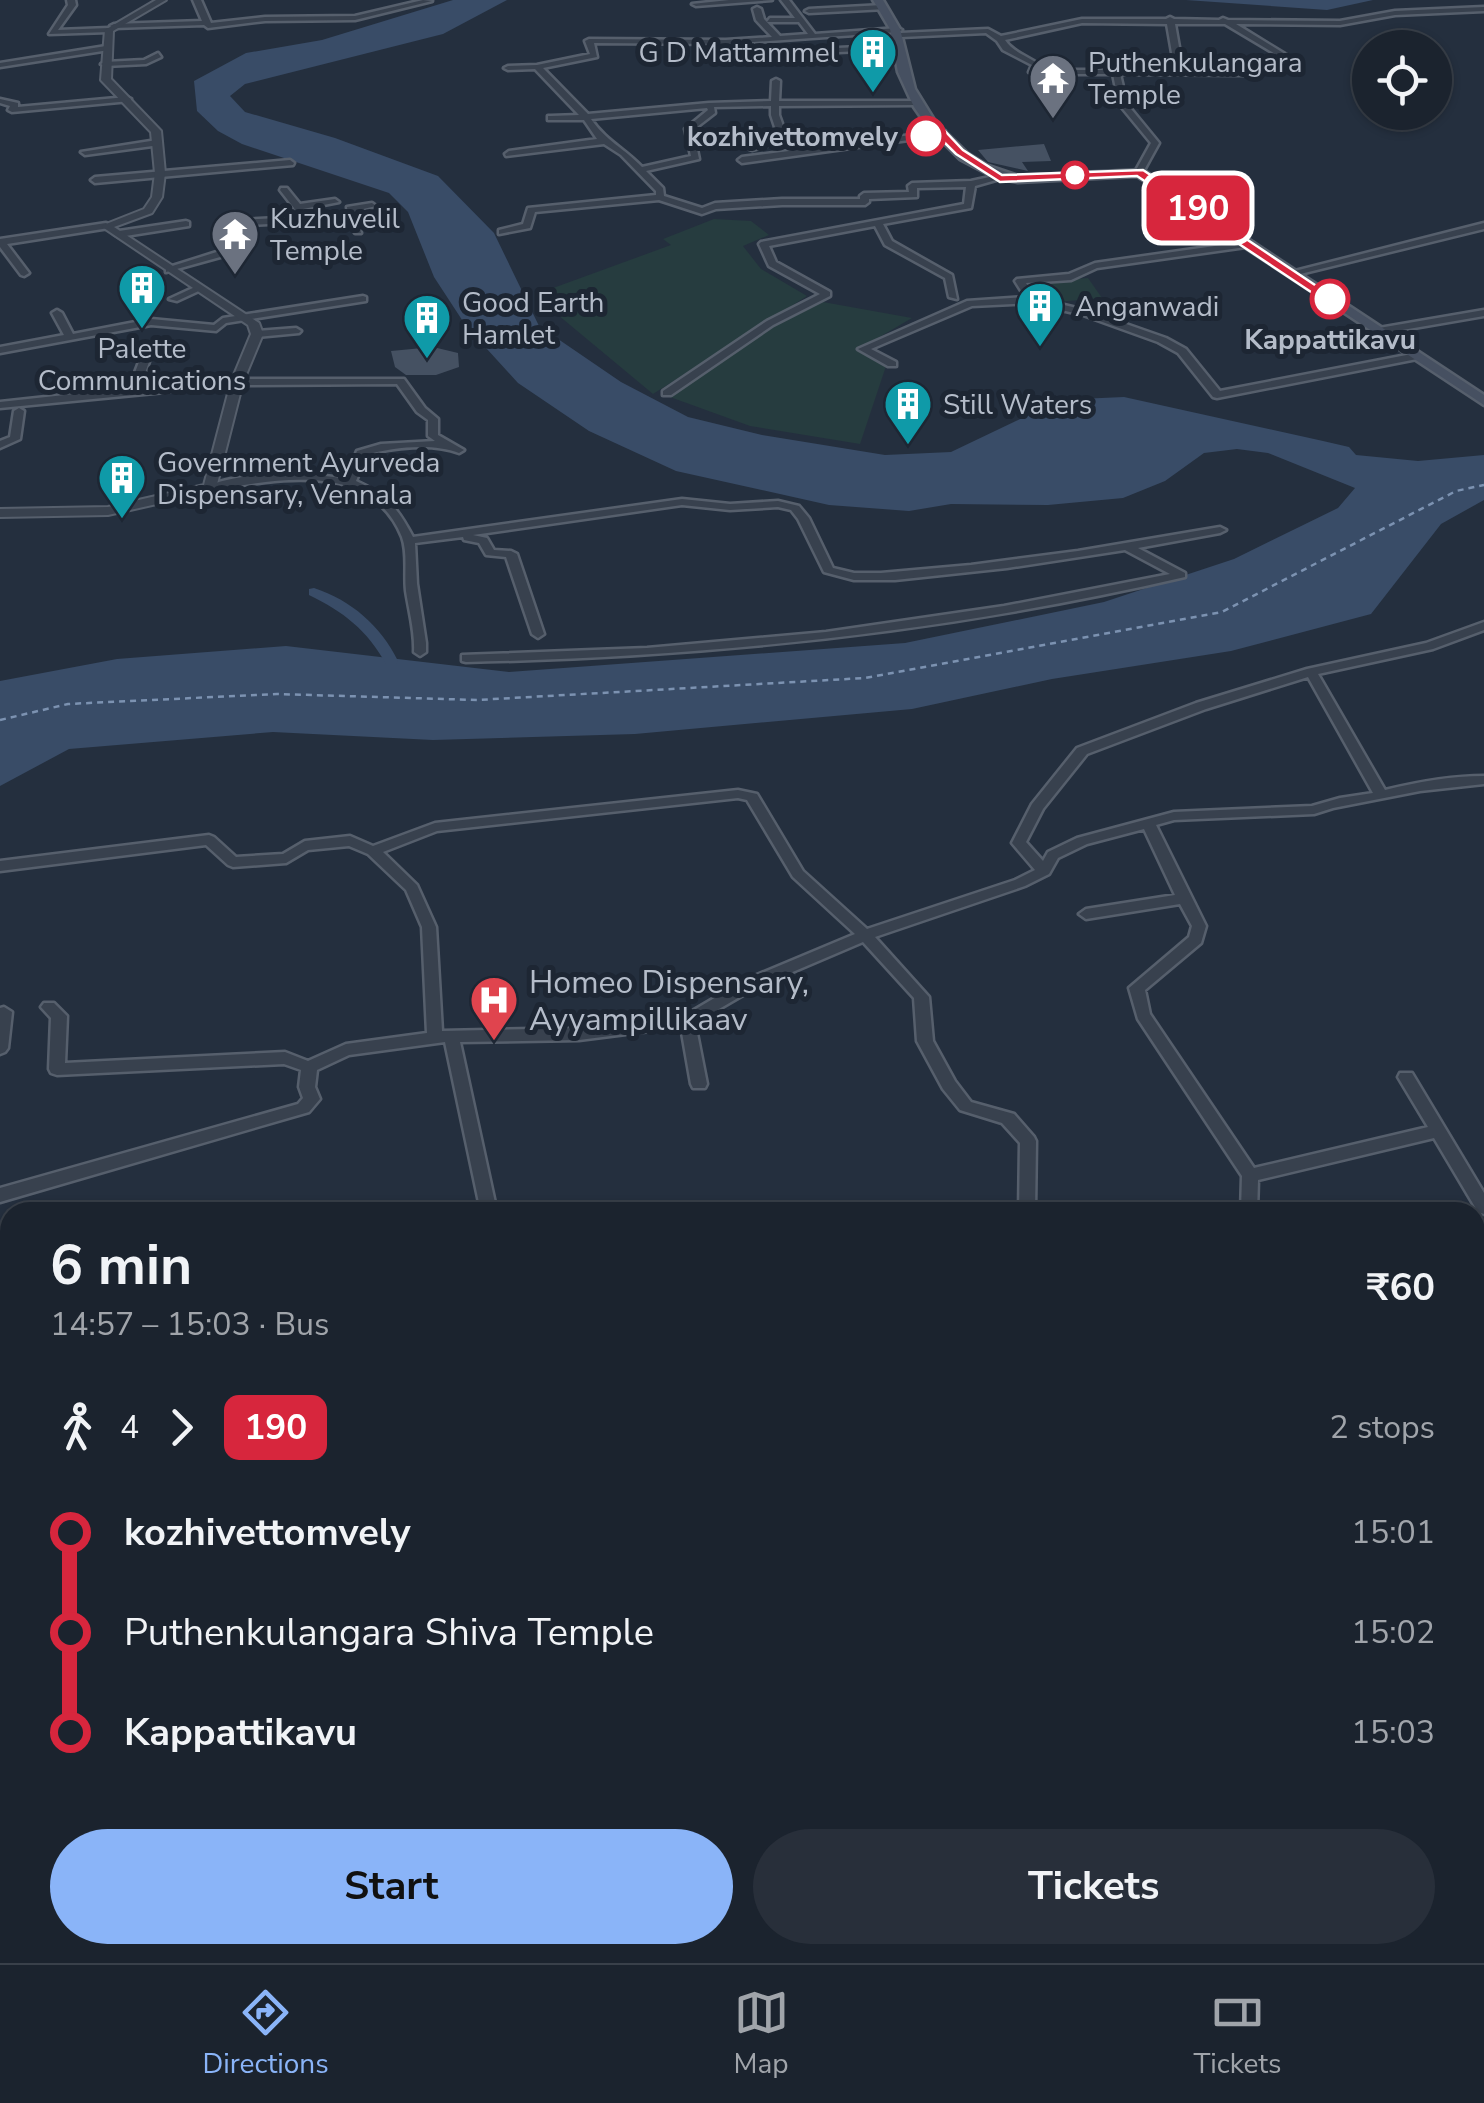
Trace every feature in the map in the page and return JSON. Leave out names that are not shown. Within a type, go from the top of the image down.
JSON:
[{"type":"main road","points":[[881,4],[900,38],[902,70],[916,103],[960,152],[1000,178],[1139,172],[1484,400]]},
{"type":"street","points":[[71,0],[72,5],[52,32],[348,18],[428,1]]},
{"type":"street","points":[[24,273],[0,242],[106,226],[148,212],[157,196],[160,173],[156,131],[106,80],[105,64],[111,28],[162,0]]},
{"type":"street","points":[[197,0],[206,23]]},
{"type":"street","points":[[696,4],[768,0]]},
{"type":"street","points":[[785,0],[812,34]]},
{"type":"street","points":[[842,1],[866,0]]},
{"type":"street","points":[[808,11],[881,4]]},
{"type":"street","points":[[757,9],[760,20],[777,37]]},
{"type":"street","points":[[1000,39],[1082,21],[1340,23],[1395,13],[1484,9]]},
{"type":"street","points":[[1170,19],[1180,74]]},
{"type":"street","points":[[770,20],[802,20]]},
{"type":"street","points":[[829,20],[838,33]]},
{"type":"street","points":[[817,52],[900,38],[988,31],[1006,48],[1044,72],[1256,72],[1294,62],[1222,20]]},
{"type":"street","points":[[508,68],[537,67],[594,55],[589,40],[726,42],[838,33],[900,38]]},
{"type":"street","points":[[40,45],[40,56],[46,59]]},
{"type":"street","points":[[0,65],[106,48]]},
{"type":"street","points":[[105,64],[146,62],[158,55]]},
{"type":"street","points":[[537,67],[604,141],[660,190],[660,197]]},
{"type":"street","points":[[1116,72],[1122,104],[1155,143],[1139,172]]},
{"type":"street","points":[[752,147],[784,140],[776,114],[776,81]]},
{"type":"street","points":[[0,102],[14,105],[12,110],[82,100],[85,106],[127,100]]},
{"type":"street","points":[[551,118],[777,102],[916,103]]},
{"type":"street","points":[[640,170],[696,158],[689,129],[712,111],[709,105]]},
{"type":"street","points":[[742,160],[941,132]]},
{"type":"street","points":[[509,154],[604,141]]},
{"type":"street","points":[[85,152],[158,143]]},
{"type":"street","points":[[95,180],[290,163]]},
{"type":"street","points":[[502,232],[527,226],[531,210],[660,197],[702,211],[782,202],[865,202],[864,196],[914,195],[912,186],[971,184],[1000,178]]},
{"type":"street","points":[[667,393],[770,323],[827,294],[772,264],[764,244],[968,206],[971,184]]},
{"type":"street","points":[[284,190],[303,220]]},
{"type":"street","points":[[298,207],[335,202]]},
{"type":"street","points":[[358,231],[350,209],[372,206]]},
{"type":"street","points":[[169,270],[228,252],[228,242],[222,236],[249,233],[243,222],[353,217]]},
{"type":"street","points":[[878,223],[888,243],[949,277],[954,297]]},
{"type":"street","points":[[119,234],[186,224]]},
{"type":"street","points":[[106,226],[246,318],[257,334]]},
{"type":"street","points":[[1292,274],[1484,226]]},
{"type":"street","points":[[0,232],[31,235]]},
{"type":"street","points":[[1031,300],[1020,281],[1071,277],[1096,266],[1250,244]]},
{"type":"street","points":[[174,300],[198,290]]},
{"type":"street","points":[[0,350],[151,322],[216,328],[223,321],[363,299]]},
{"type":"street","points":[[892,364],[863,349],[970,303],[1031,300],[1086,312],[1162,340],[1182,351],[1217,394],[1417,356]]},
{"type":"street","points":[[56,314],[69,336]]},
{"type":"street","points":[[1379,331],[1484,314]]},
{"type":"street","points":[[257,334],[296,330]]},
{"type":"street","points":[[210,488],[238,382],[257,334]]},
{"type":"street","points":[[133,390],[144,362]]},
{"type":"street","points":[[0,405],[238,382],[400,381],[421,410],[434,418],[433,436],[459,450]]},
{"type":"street","points":[[0,445],[15,439],[19,412]]},
{"type":"street","points":[[350,484],[361,453],[380,447],[444,444]]},
{"type":"street","points":[[0,514],[108,511],[210,488],[300,476],[350,484],[384,501],[408,542],[420,652]]},
{"type":"street","points":[[408,542],[682,502],[730,507],[778,504],[795,508],[828,570],[846,577],[1014,566],[1220,530]]},
{"type":"street","points":[[454,536],[483,540],[490,553],[511,554],[538,634]]},
{"type":"street","points":[[466,658],[679,649],[906,628],[1049,604],[1181,575],[1126,546]]},
{"type":"street","points":[[1044,871],[1020,844],[1037,807],[1082,752],[1201,706],[1311,672],[1429,646],[1484,626]]},
{"type":"street","points":[[1311,672],[1381,795]]},
{"type":"street","points":[[49,1007],[58,1016],[57,1069],[284,1058],[309,1067],[346,1050],[443,1036],[579,1034],[687,1021],[750,984],[865,935],[993,894],[1044,871],[1053,855],[1082,841],[1174,816],[1314,810],[1332,802],[1381,795],[1416,784],[1484,780]]},
{"type":"street","points":[[373,851],[436,827],[738,794],[752,797],[798,874],[865,935],[921,997],[925,1041],[949,1085],[966,1106],[1008,1118],[1028,1142],[1027,1202]]},
{"type":"street","points":[[1148,822],[1199,926],[1196,939],[1137,988],[1143,1015],[1250,1175],[1249,1202]]},
{"type":"street","points":[[0,866],[209,840],[233,862],[286,858],[305,846],[350,842],[373,851],[412,888],[429,927],[443,1036],[486,1202]]},
{"type":"street","points":[[1086,914],[1184,898]]},
{"type":"street","points":[[0,1048],[4,1012]]},
{"type":"street","points":[[687,1021],[699,1084]]},
{"type":"street","points":[[0,1195],[304,1108],[312,1099],[307,1087],[309,1067]]},
{"type":"street","points":[[1406,1077],[1481,1202]]},
{"type":"street","points":[[1250,1175],[1438,1131]]},
{"type":"green space","points":[[714,219],[751,221],[769,235],[743,246],[761,269],[807,296],[653,394],[534,295],[671,245],[663,239]]},
{"type":"green space","points":[[1088,278],[1102,298],[1057,302],[1044,281]]},
{"type":"green space","points":[[823,302],[912,318],[859,349],[886,366],[860,444],[750,426],[670,397],[776,325]]},
{"type":"water","points":[[453,0],[507,0],[443,34],[245,84],[230,96],[245,112],[335,138],[438,176],[494,233],[539,326],[621,382],[688,417],[762,435],[885,455],[951,452],[1037,411],[1079,399],[1124,397],[1349,447],[1356,455],[1418,461],[1484,455],[1484,500],[1441,524],[1371,614],[1231,651],[1052,679],[912,709],[635,734],[433,740],[273,732],[69,749],[0,786],[0,681],[117,659],[286,646],[509,672],[905,643],[1104,602],[1234,559],[1338,508],[1355,488],[1268,453],[1237,449],[1204,453],[1165,481],[1123,498],[1048,505],[951,504],[909,511],[829,505],[676,471],[589,431],[518,383],[466,326],[434,277],[408,212],[389,193],[242,144],[218,131],[197,111],[194,81],[246,53],[322,40]]},
{"type":"water","points":[[1186,0],[1373,0],[1327,10]]},
{"type":"building","points":[[1044,144],[1051,161],[1022,162],[1028,171],[988,162],[978,150]]},
{"type":"building","name":"Good Earth Hamlet","points":[[433,347],[458,353],[459,367],[436,375],[406,375],[395,367],[391,351]]},
{"type":"waterway","points":[[314,592],[360,619],[378,638],[391,661]]},
{"type":"ferry route","points":[[0,720],[68,704],[277,694],[477,700],[865,678],[1222,612],[1456,491],[1484,485]]},
{"type":"bus line","name":"190","points":[[926,136],[942,133],[960,152],[1000,178],[1139,172],[1330,299]]},
{"type":"place","name":"G D Mattammel","points":[[873,94]]},
{"type":"place","name":"Puthenkulangara Temple","points":[[1053,120]]},
{"type":"place","name":"kozhivettomvely","points":[[926,136]]},
{"type":"place","name":"Kuzhuvelil Temple","points":[[235,276]]},
{"type":"place","name":"Kappattikavu","points":[[1330,299]]},
{"type":"place","name":"Palette Communications","points":[[142,330]]},
{"type":"place","name":"Anganwadi","points":[[1040,348]]},
{"type":"place","name":"Good Earth Hamlet","points":[[427,360]]},
{"type":"place","name":"Still Waters","points":[[908,446]]},
{"type":"place","name":"Government Ayurveda Dispensary, Vennala","points":[[122,520]]},
{"type":"place","name":"Homeo Dispensary, Ayyampillikaav","points":[[494,1042]]}]
